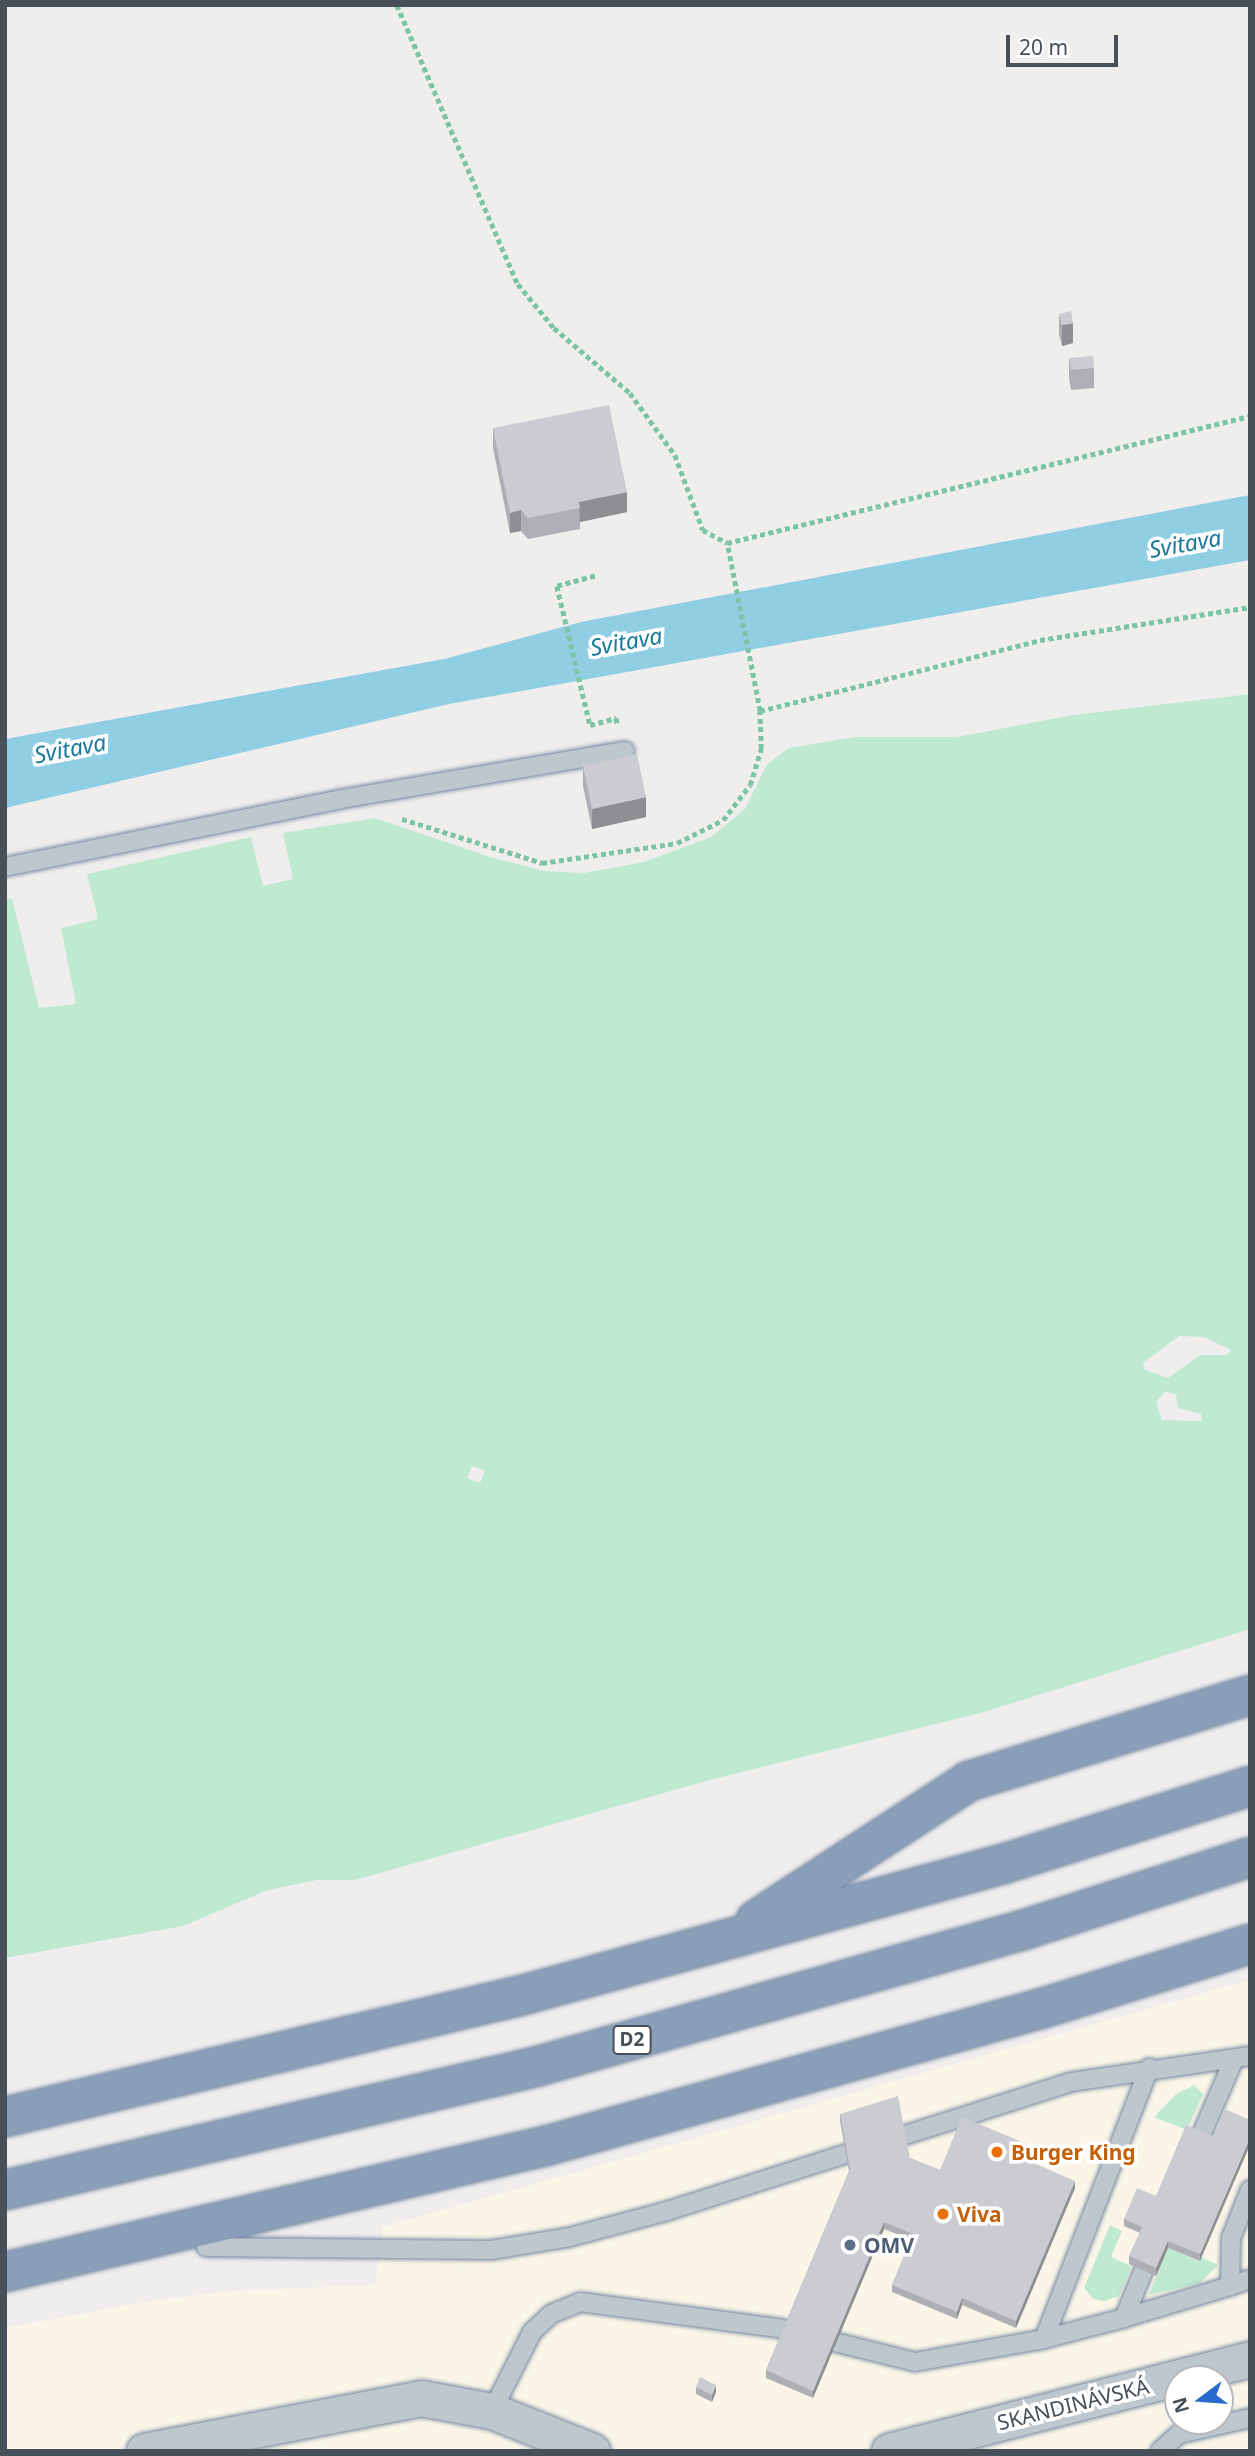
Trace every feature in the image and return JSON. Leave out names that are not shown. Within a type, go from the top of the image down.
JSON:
[{"type":"highway","points":[[725,1940],[969,1780],[1250,1695]]},
{"type":"highway","points":[[5,2117],[519,1996],[1003,1864],[1250,1786]]},
{"type":"highway","name":"D2","points":[[5,2190],[535,2067],[1023,1930],[1250,1857]]},
{"type":"highway","points":[[12,2271],[549,2145],[1043,2008],[1250,1944]]},
{"type":"highway","points":[[12,2271],[206,2247]]},
{"type":"street","name":"SKANDINÁVSKÁ","points":[[888,2451],[957,2443],[1250,2359]]},
{"type":"street","points":[[144,2451],[395,2400],[448,2399],[492,2411],[592,2451]]},
{"type":"lane","points":[[5,867],[341,799],[625,751]]},
{"type":"lane","points":[[206,2247],[491,2250],[569,2237],[667,2211],[1071,2082],[1149,2068],[1242,2057]]},
{"type":"lane","points":[[1200,2138],[1242,2057]]},
{"type":"lane","points":[[1044,2339],[1149,2068]]},
{"type":"lane","points":[[1230,2286],[1231,2238],[1250,2190]]},
{"type":"lane","points":[[1124,2318],[1155,2242]]},
{"type":"lane","points":[[492,2411],[532,2332],[551,2314],[580,2302],[778,2328],[915,2362],[1044,2339],[1250,2280]]},
{"type":"lane","points":[[1160,2451],[1179,2434],[1250,2418]]},
{"type":"path","points":[[397,5],[518,284],[554,328],[630,393],[675,455],[703,530],[727,543],[1250,416]]},
{"type":"path","points":[[341,799],[542,863],[677,843],[723,820],[750,785],[761,749],[760,711],[727,543]]},
{"type":"path","points":[[590,725],[557,586],[596,576]]},
{"type":"path","points":[[760,711],[1040,640],[1250,607]]},
{"type":"shaded area","points":[[1250,1980],[1250,2451],[5,2451],[5,2328],[156,2300],[230,2291],[375,2285],[383,2227]]},
{"type":"green space","points":[[1250,694],[1250,1629],[984,1712],[710,1780],[355,1880],[317,1880],[268,1890],[183,1926],[5,1958],[5,900],[12,898],[39,1008],[76,1004],[61,928],[98,919],[87,874],[251,837],[263,886],[293,879],[283,833],[375,818],[493,858],[544,871],[584,873],[644,862],[711,837],[745,809],[767,764],[789,748],[855,737],[957,737],[1073,715]],"holes":[[[1179,1336],[1204,1337],[1231,1350],[1227,1355],[1200,1355],[1168,1378],[1145,1370],[1143,1363]],[[1166,1391],[1176,1395],[1178,1408],[1201,1414],[1202,1421],[1162,1420],[1156,1402]],[[472,1466],[485,1471],[480,1483],[467,1478]]]},
{"type":"green space","points":[[1194,2085],[1203,2094],[1187,2130],[1154,2117],[1175,2095]]},
{"type":"green space","points":[[1110,2225],[1122,2231],[1111,2257],[1131,2266],[1119,2296],[1104,2301],[1093,2299],[1084,2288]]},
{"type":"green space","points":[[1168,2248],[1199,2261],[1201,2257],[1218,2265],[1200,2283],[1149,2295]]},
{"type":"water","name":"Svitava","points":[[1250,495],[1250,560],[449,704],[5,808],[5,739],[444,659],[581,622]]},
{"type":"building","points":[[1071,311],[1073,323],[1062,325],[1059,314]]},
{"type":"building","points":[[1093,356],[1094,368],[1071,370],[1069,358]]},
{"type":"building","points":[[609,405],[627,492],[579,502],[580,508],[528,518],[521,510],[510,513],[493,428]]},
{"type":"building","points":[[637,754],[646,797],[592,809],[583,766]]},
{"type":"building","points":[[898,2096],[910,2158],[940,2170],[962,2117],[1027,2144],[1022,2158],[1075,2181],[1016,2321],[962,2298],[957,2312],[892,2285],[913,2234],[884,2222],[813,2391],[766,2370],[850,2169],[840,2114]]},
{"type":"building","points":[[1225,2109],[1250,2120],[1250,2138],[1200,2254],[1168,2241],[1156,2268],[1129,2256],[1142,2227],[1124,2219],[1137,2188],[1156,2196],[1186,2125],[1213,2136]]},
{"type":"building","points":[[700,2377],[716,2385],[712,2395],[696,2387]]},
{"type":"place","name":"Burger King","points":[[997,2152]]},
{"type":"place","name":"Viva","points":[[943,2214]]},
{"type":"place","name":"OMV","points":[[850,2245]]}]
